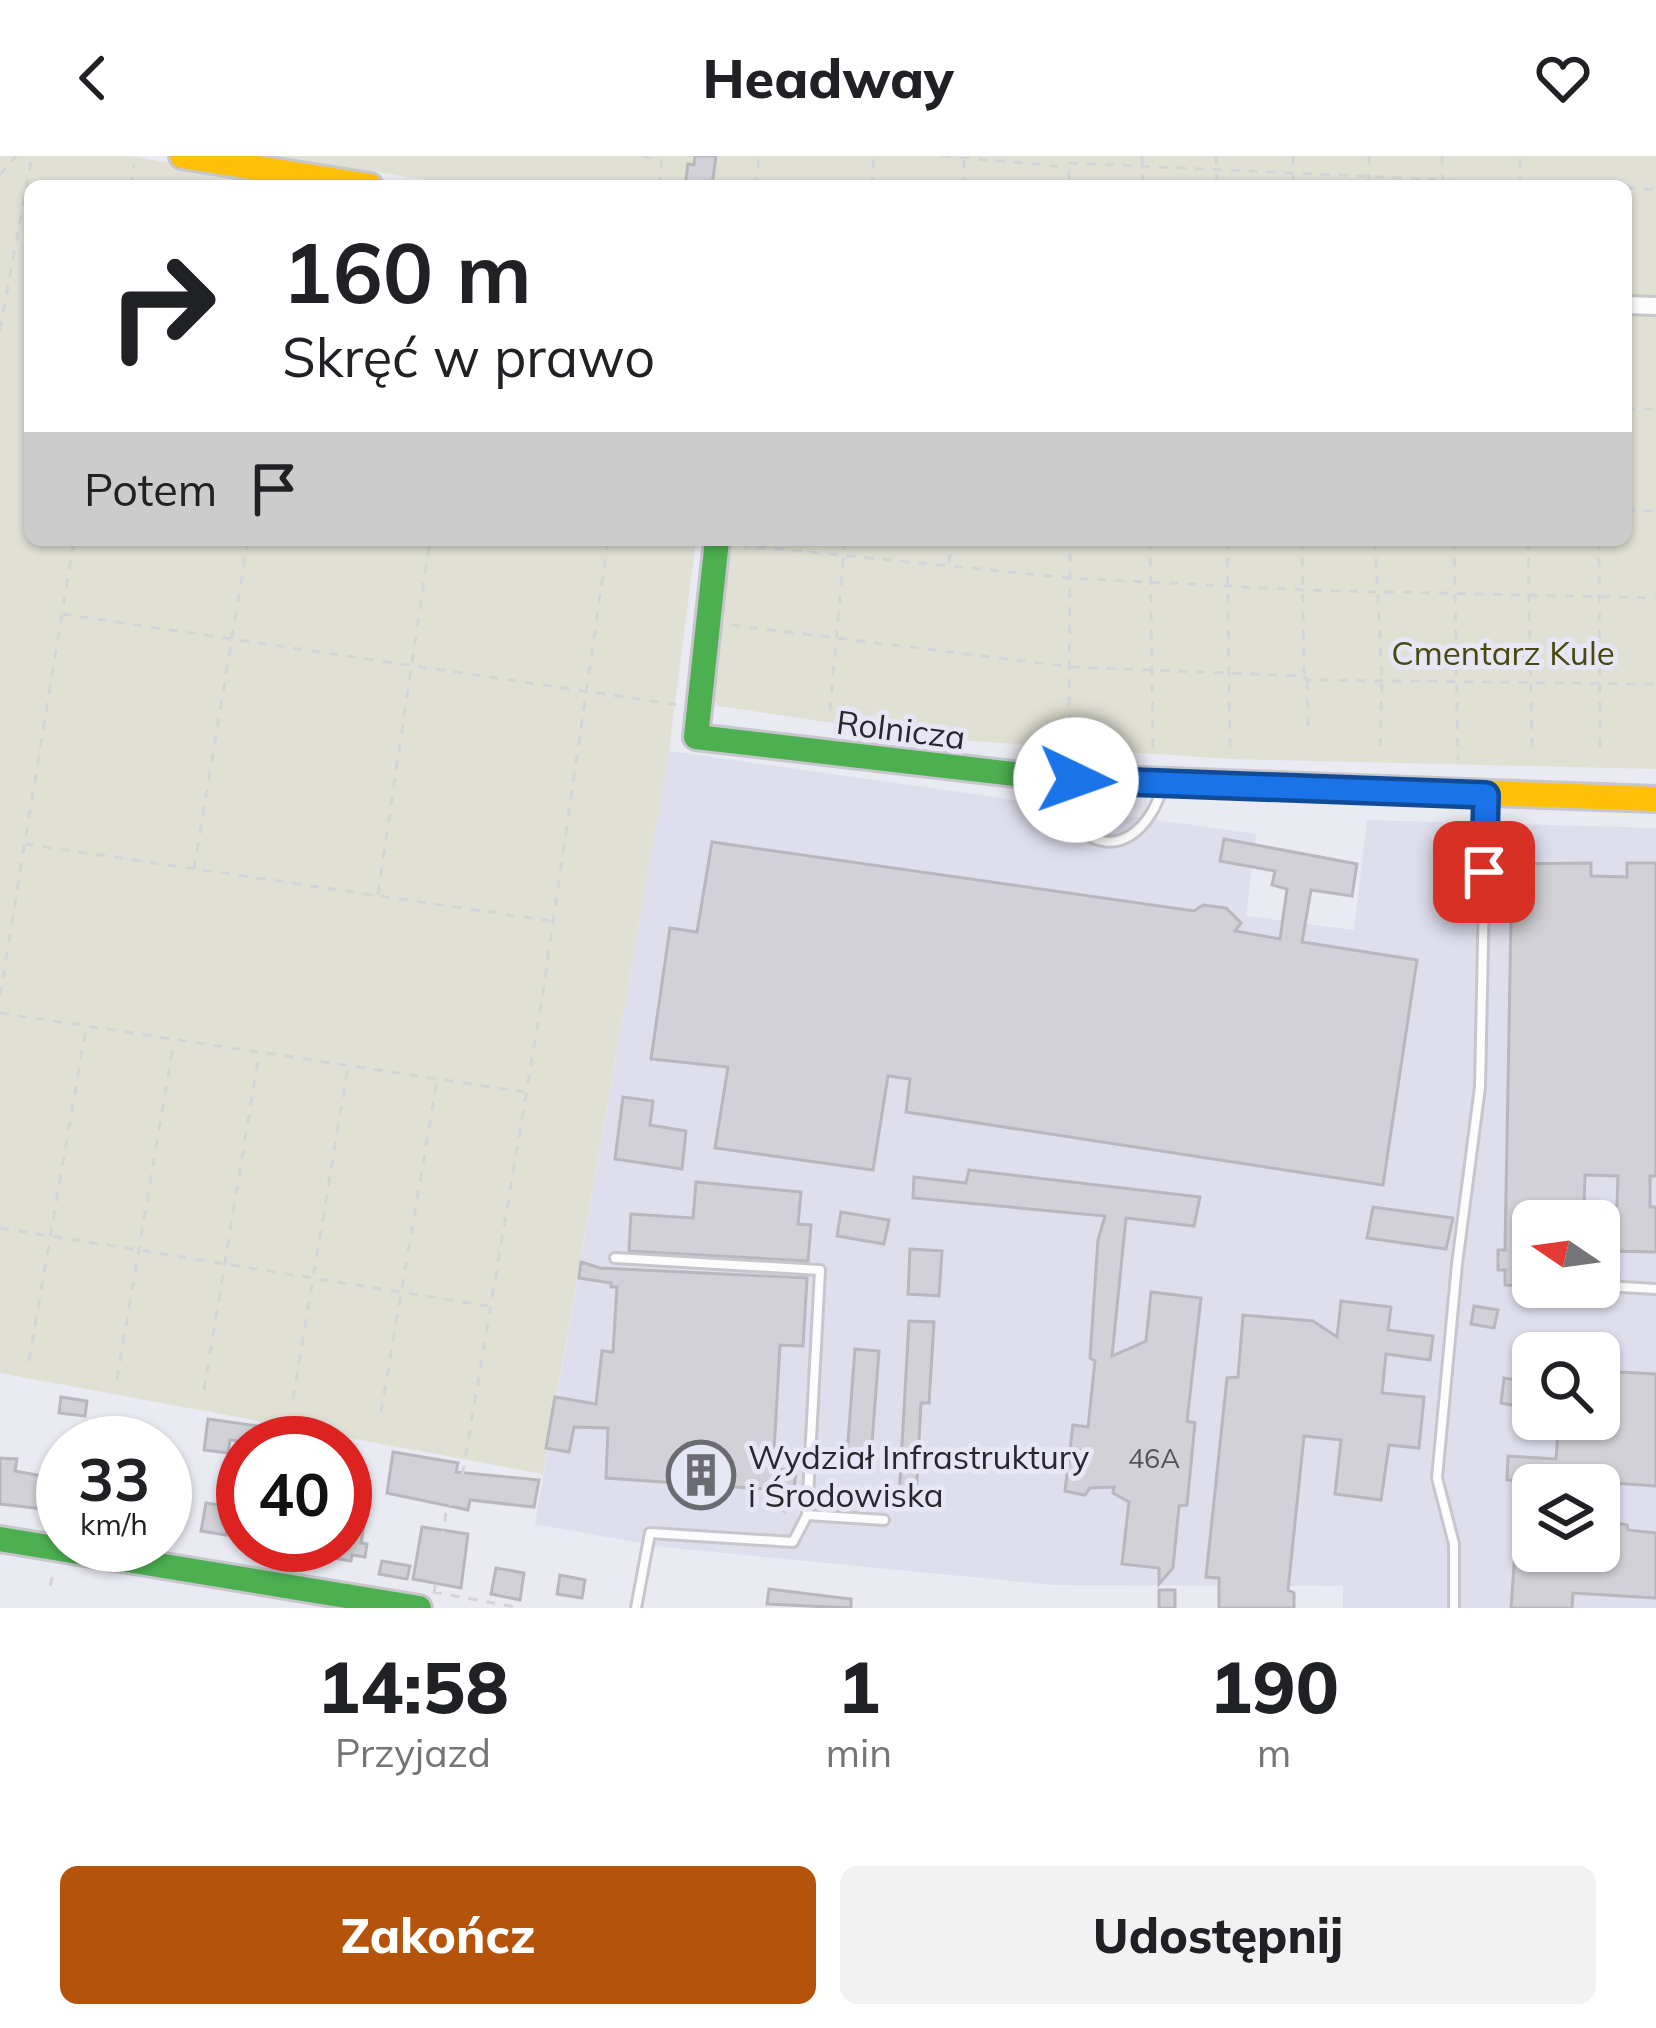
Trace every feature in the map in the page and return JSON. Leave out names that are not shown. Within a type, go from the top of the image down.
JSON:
[{"type":"street","points":[[182,156],[332,180]]},
{"type":"street","points":[[698,707],[727,546]]},
{"type":"street","name":"Rolnicza","points":[[698,707],[696,737],[1071,780],[1656,799]]},
{"type":"street","points":[[0,1539],[353,1602],[419,1608]]},
{"type":"lane","points":[[1071,780],[1080,829],[1094,842],[1112,844],[1128,839],[1139,827],[1159,799],[1163,784]]},
{"type":"lane","points":[[1454,1608],[1454,1544],[1437,1478],[1480,1087],[1486,795]]},
{"type":"lane","points":[[615,1258],[820,1270],[807,1515],[793,1542],[650,1533],[636,1608]]},
{"type":"lane","points":[[1620,1287],[1656,1289]]},
{"type":"lane","points":[[807,1515],[884,1520]]},
{"type":"path","points":[[0,175],[16,156]]},
{"type":"path","points":[[643,156],[662,164]]},
{"type":"path","points":[[660,180],[662,156]]},
{"type":"path","points":[[942,156],[1475,180]]},
{"type":"path","points":[[1069,156],[1069,180]]},
{"type":"path","points":[[1142,156],[1142,180]]},
{"type":"path","points":[[1216,156],[1217,180]]},
{"type":"path","points":[[1293,156],[1293,180]]},
{"type":"path","points":[[1369,156],[1369,180]]},
{"type":"path","points":[[1442,156],[1442,180]]},
{"type":"path","points":[[132,180],[134,165]]},
{"type":"path","points":[[0,330],[24,200]]},
{"type":"path","points":[[0,996],[73,546]]},
{"type":"path","points":[[194,869],[247,546]]},
{"type":"path","points":[[378,896],[429,546]]},
{"type":"path","points":[[431,1608],[447,1506],[456,1502],[464,1466],[526,1093],[607,546]]},
{"type":"path","points":[[764,546],[1070,578],[1304,590],[1656,598]]},
{"type":"path","points":[[830,712],[845,546]]},
{"type":"path","points":[[949,565],[951,546]]},
{"type":"path","points":[[1070,546],[1071,780]]},
{"type":"path","points":[[1150,546],[1154,747]]},
{"type":"path","points":[[1226,546],[1230,753]]},
{"type":"path","points":[[1302,546],[1308,727]]},
{"type":"path","points":[[1375,546],[1382,680],[1380,754]]},
{"type":"path","points":[[1454,546],[1458,760]]},
{"type":"path","points":[[1528,546],[1532,754]]},
{"type":"path","points":[[1599,546],[1600,750]]},
{"type":"path","points":[[62,614],[698,707]]},
{"type":"path","points":[[723,624],[1072,668],[1656,684]]},
{"type":"path","points":[[25,844],[553,922]]},
{"type":"path","points":[[0,1013],[526,1093]]},
{"type":"path","points":[[29,1361],[86,1026]]},
{"type":"path","points":[[117,1379],[175,1039]]},
{"type":"path","points":[[204,1390],[260,1052]]},
{"type":"path","points":[[293,1399],[348,1066]]},
{"type":"path","points":[[381,1412],[437,1079]]},
{"type":"path","points":[[0,1228],[490,1307]]},
{"type":"path","points":[[781,1489],[780,1508],[800,1528]]},
{"type":"path","points":[[50,1586],[54,1572]]},
{"type":"shaded area","points":[[669,751],[1256,834],[1246,916],[1354,930],[1367,820],[1656,828],[1656,1608],[1343,1608],[1343,1586],[1053,1585],[663,1547],[535,1524]]},
{"type":"green space","points":[[0,156],[130,156],[266,180],[24,180],[24,546],[695,546],[669,751],[543,1474],[372,1442],[372,1416],[231,1416],[0,1373]]},
{"type":"green space","name":"Cmentarz Kule","points":[[278,156],[1656,156],[1656,769],[1230,759],[942,739],[718,706],[712,693],[727,546],[1632,546],[1632,180],[426,180]]},
{"type":"building","points":[[695,156],[716,156],[713,180],[686,180],[688,164],[694,165]]},
{"type":"building","points":[[1224,839],[1357,864],[1352,896],[1311,890],[1302,942],[1417,960],[1383,1185],[906,1112],[910,1079],[888,1076],[873,1170],[715,1148],[728,1067],[651,1059],[670,928],[697,932],[712,842],[1194,911],[1203,905],[1226,908],[1241,923],[1235,931],[1280,939],[1287,889],[1272,885],[1275,871],[1220,861]]},
{"type":"building","points":[[1591,863],[1591,876],[1627,877],[1627,863],[1656,863],[1656,1176],[1650,1176],[1650,1207],[1656,1207],[1656,1252],[1620,1251],[1618,1176],[1585,1175],[1584,1200],[1512,1200],[1512,1285],[1505,1285],[1505,1270],[1498,1270],[1498,1250],[1505,1250],[1512,864]]},
{"type":"building","points":[[623,1097],[653,1101],[650,1125],[686,1131],[682,1169],[615,1159]]},
{"type":"building","points":[[969,1170],[1200,1197],[1194,1226],[1126,1218],[1112,1356],[1146,1341],[1151,1292],[1201,1298],[1187,1421],[1195,1423],[1187,1505],[1179,1506],[1173,1568],[1159,1584],[1159,1568],[1122,1564],[1129,1502],[1113,1493],[1114,1487],[1090,1488],[1085,1495],[1065,1491],[1073,1425],[1088,1427],[1098,1240],[1105,1216],[913,1198],[914,1177],[966,1183]]},
{"type":"building","points":[[696,1182],[801,1192],[798,1224],[811,1225],[808,1261],[629,1251],[631,1214],[693,1218]]},
{"type":"building","points":[[1373,1207],[1453,1218],[1446,1249],[1367,1238]]},
{"type":"building","points":[[841,1212],[889,1220],[884,1244],[837,1236]]},
{"type":"building","points":[[910,1249],[942,1251],[939,1296],[908,1294]]},
{"type":"building","points":[[581,1262],[600,1268],[807,1278],[803,1346],[780,1345],[773,1469],[796,1470],[794,1491],[606,1478],[608,1428],[574,1427],[569,1452],[546,1448],[555,1397],[596,1404],[602,1351],[613,1352],[617,1287],[579,1278]]},
{"type":"building","points":[[1341,1301],[1391,1307],[1388,1330],[1433,1336],[1430,1360],[1386,1354],[1382,1393],[1424,1397],[1419,1448],[1389,1445],[1381,1500],[1335,1494],[1341,1440],[1304,1436],[1288,1590],[1294,1593],[1294,1608],[1219,1608],[1219,1578],[1206,1577],[1227,1378],[1238,1377],[1243,1315],[1313,1321],[1337,1337]]},
{"type":"building","points":[[1474,1306],[1498,1310],[1494,1328],[1471,1324]]},
{"type":"building","points":[[909,1321],[934,1322],[929,1403],[921,1403],[916,1499],[899,1498]]},
{"type":"building","points":[[855,1349],[879,1351],[871,1456],[847,1455]]},
{"type":"building","points":[[1620,1372],[1656,1374],[1656,1486],[1620,1483],[1620,1464],[1512,1464],[1512,1480],[1507,1480],[1508,1456],[1556,1459],[1557,1440],[1620,1440]]},
{"type":"building","points":[[1504,1378],[1512,1379],[1512,1405],[1501,1403]]},
{"type":"building","points":[[61,1397],[87,1401],[85,1416],[59,1413]]},
{"type":"building","points":[[208,1419],[216,1420],[216,1452],[204,1450]]},
{"type":"building","points":[[393,1452],[458,1463],[456,1472],[539,1480],[534,1507],[470,1500],[468,1510],[387,1493]]},
{"type":"building","points":[[0,1458],[17,1459],[15,1471],[36,1475],[36,1508],[0,1504]]},
{"type":"building","points":[[206,1503],[216,1505],[216,1533],[201,1531]]},
{"type":"building","points":[[1620,1524],[1628,1530],[1656,1533],[1656,1598],[1573,1593],[1572,1608],[1511,1608],[1514,1572],[1620,1572]]},
{"type":"building","points":[[422,1527],[468,1534],[461,1588],[413,1579]]},
{"type":"building","points":[[382,1561],[410,1566],[407,1579],[379,1574]]},
{"type":"building","points":[[496,1568],[524,1573],[520,1600],[491,1594]]},
{"type":"building","points":[[560,1575],[585,1580],[582,1598],[557,1594]]},
{"type":"building","points":[[769,1589],[851,1599],[851,1608],[767,1604]]},
{"type":"building","points":[[1159,1590],[1175,1590],[1175,1608],[1159,1608]]},
{"type":"traffic: fast","points":[[716,546],[696,737],[1031,776]]},
{"type":"traffic: fast","points":[[0,1539],[419,1608]]},
{"type":"traffic: slow","points":[[182,156],[332,180]]},
{"type":"traffic: slow","points":[[1031,776],[1656,799]]},
{"type":"place","name":"Wydział Infrastruktury i Środowiska","points":[[701,1475]]},
{"type":"route","points":[[1076,780],[1486,795],[1484,872]]}]
